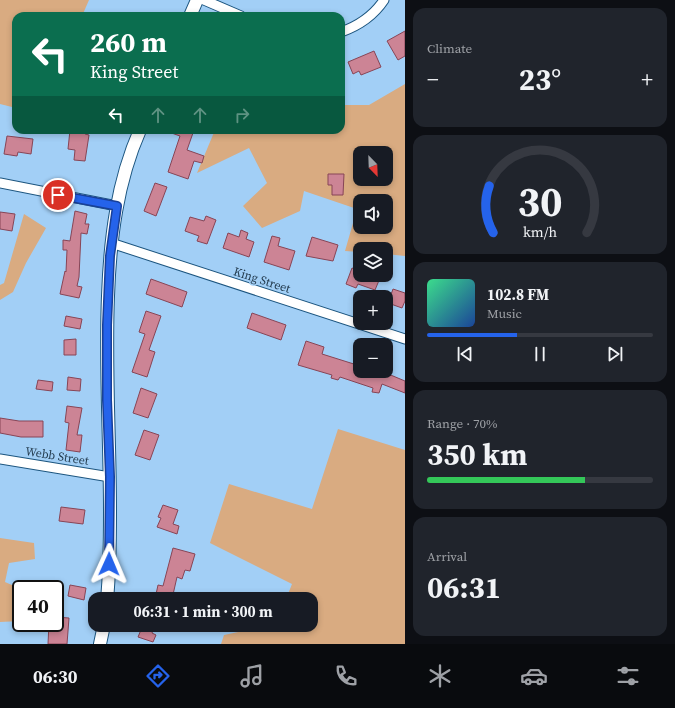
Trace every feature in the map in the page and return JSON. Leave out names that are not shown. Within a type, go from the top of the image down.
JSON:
[{"type":"street","points":[[192,12],[197,0]]},
{"type":"street","points":[[204,0],[232,12]]},
{"type":"street","points":[[345,30],[367,18],[379,8],[384,0]]},
{"type":"street","points":[[107,592],[110,477],[107,332],[111,243],[117,206],[132,150],[138,134]]},
{"type":"street","points":[[0,184],[117,206]]},
{"type":"street","name":"King Street","points":[[111,243],[405,339]]},
{"type":"street","name":"Webb Street","points":[[0,459],[110,477]]},
{"type":"street","points":[[100,644],[103,632]]},
{"type":"shaded area","points":[[0,0],[89,0],[84,12],[12,12],[12,107],[0,104]]},
{"type":"shaded area","points":[[405,84],[405,256],[393,255],[393,242],[353,242],[353,252],[345,251],[353,223],[353,234],[393,234],[393,194],[353,194],[353,208],[304,191],[300,211],[262,228],[243,206],[267,183],[249,148],[197,173],[213,134],[345,134],[345,105],[369,105]]},
{"type":"shaded area","points":[[24,214],[46,228],[26,263],[13,292],[0,300],[0,285],[4,283]]},
{"type":"shaded area","points":[[338,429],[405,450],[405,644],[221,644],[224,635],[238,632],[318,632],[318,592],[289,592],[292,584],[210,543],[229,484],[312,509]]},
{"type":"shaded area","points":[[0,538],[34,543],[35,559],[9,563],[5,582],[12,585],[12,621],[0,622]]},
{"type":"building","points":[[405,31],[405,56],[398,60],[387,41]]},
{"type":"building","points":[[374,51],[381,67],[361,75],[359,71],[353,74],[348,62]]},
{"type":"building","points":[[70,134],[89,135],[85,161],[74,160],[75,150],[68,149]]},
{"type":"building","points":[[174,134],[193,134],[187,150],[204,156],[202,163],[194,161],[188,179],[168,172],[180,136]]},
{"type":"building","points":[[7,136],[33,139],[31,154],[18,152],[17,156],[4,154]]},
{"type":"building","points":[[328,174],[344,174],[343,195],[332,195],[332,185],[328,185]]},
{"type":"building","points":[[155,183],[167,187],[156,216],[144,211]]},
{"type":"building","points":[[75,211],[87,214],[85,224],[89,224],[87,234],[81,233],[79,277],[77,286],[82,287],[79,298],[60,294],[65,271],[66,272],[67,250],[63,250],[63,240],[70,241]]},
{"type":"building","points":[[0,212],[15,214],[12,231],[0,229]]},
{"type":"building","points":[[206,216],[216,220],[207,244],[197,241],[199,236],[185,231],[190,217],[204,221]]},
{"type":"building","points":[[241,230],[248,233],[246,239],[254,242],[249,257],[223,248],[228,233],[239,237]]},
{"type":"building","points":[[272,236],[280,238],[278,246],[295,251],[289,270],[264,262]]},
{"type":"building","points":[[312,237],[338,245],[333,261],[306,256]]},
{"type":"building","points":[[352,268],[353,282],[378,282],[375,290],[358,284],[356,288],[346,284]]},
{"type":"building","points":[[151,279],[187,292],[182,307],[146,294]]},
{"type":"building","points":[[393,290],[405,293],[405,301],[402,308],[393,305]]},
{"type":"building","points":[[146,311],[161,316],[149,350],[155,352],[147,377],[132,372],[145,334],[139,332]]},
{"type":"building","points":[[252,313],[286,325],[281,340],[247,328]]},
{"type":"building","points":[[66,316],[82,319],[80,329],[64,326]]},
{"type":"building","points":[[76,339],[76,355],[64,355],[64,340]]},
{"type":"building","points":[[306,341],[324,347],[322,354],[353,364],[353,378],[393,378],[393,376],[405,381],[405,393],[382,384],[379,393],[372,392],[373,388],[340,377],[338,380],[331,378],[332,375],[298,365]]},
{"type":"building","points":[[68,377],[81,379],[80,391],[67,390]]},
{"type":"building","points":[[38,380],[53,382],[52,391],[36,389]]},
{"type":"building","points":[[141,388],[157,394],[148,418],[133,413]]},
{"type":"building","points":[[67,406],[82,408],[77,435],[82,435],[80,452],[66,450],[69,423],[65,422]]},
{"type":"building","points":[[0,418],[19,421],[43,421],[43,437],[21,437],[0,433]]},
{"type":"building","points":[[144,430],[159,435],[150,460],[135,455]]},
{"type":"building","points":[[163,505],[178,510],[173,524],[179,526],[177,534],[157,527],[161,518],[158,517]]},
{"type":"building","points":[[61,507],[85,510],[83,524],[59,521]]},
{"type":"building","points":[[173,548],[195,554],[190,571],[185,570],[182,579],[177,577],[174,592],[156,592],[158,585],[163,586]]},
{"type":"building","points":[[70,585],[86,588],[84,600],[68,596]]},
{"type":"building","points":[[64,618],[69,618],[67,644],[48,644],[49,632],[64,632]]},
{"type":"building","points":[[140,632],[152,632],[156,635],[153,642],[138,637]]},
{"type":"route","points":[[58,195],[117,206],[110,256],[107,325],[107,400],[110,477],[109,564]]}]
